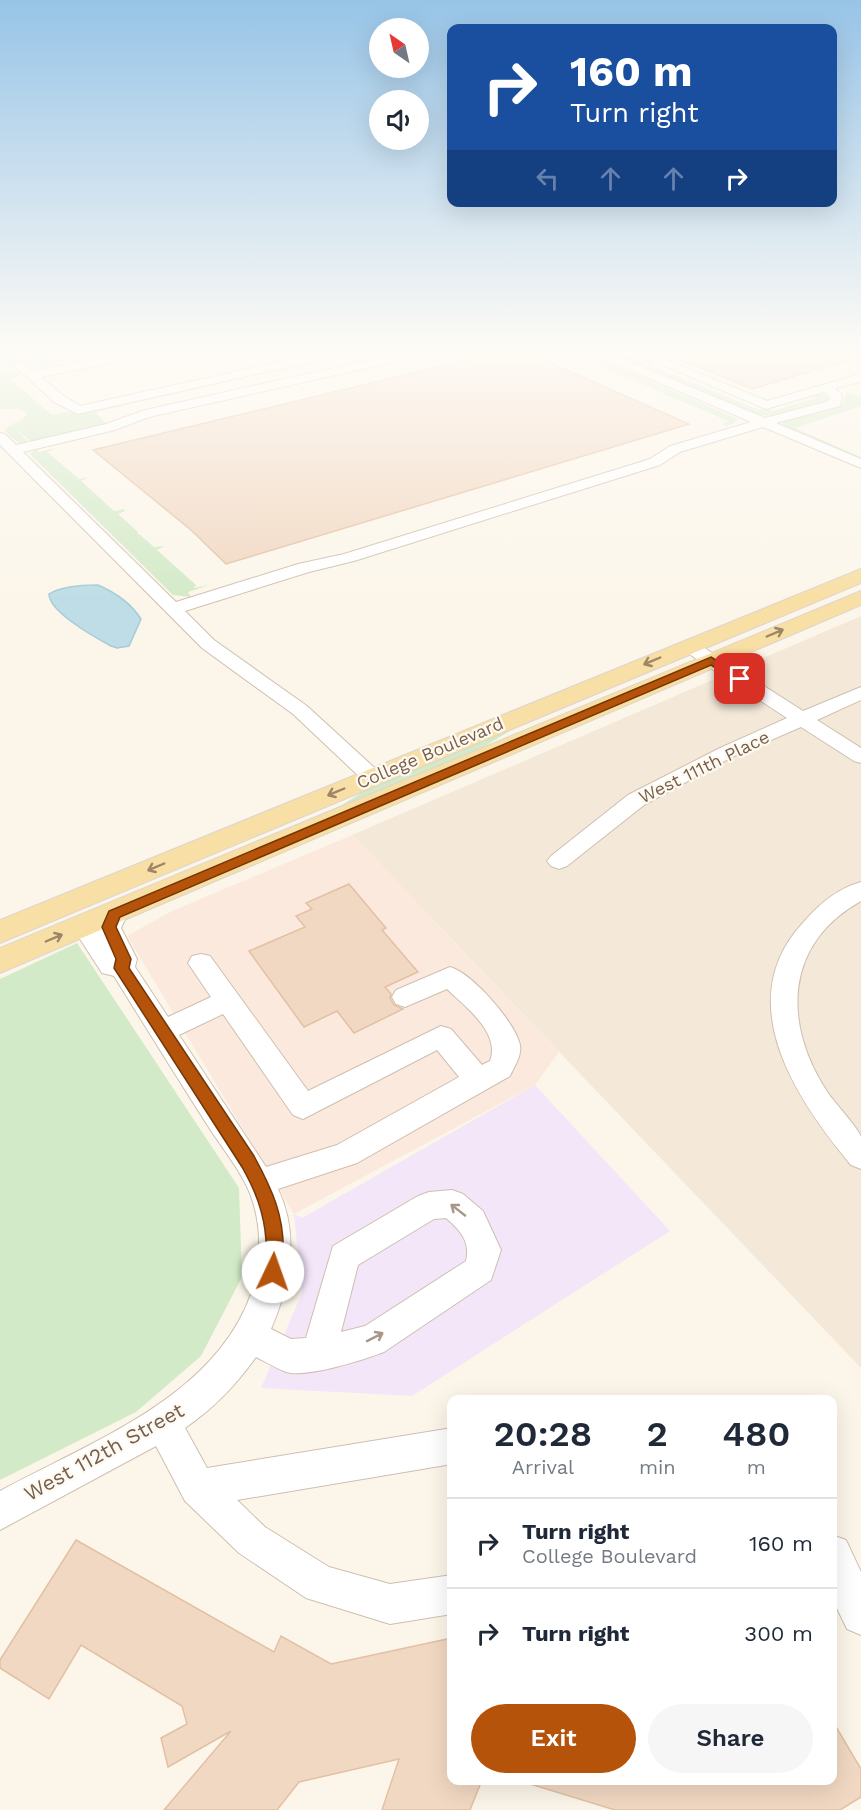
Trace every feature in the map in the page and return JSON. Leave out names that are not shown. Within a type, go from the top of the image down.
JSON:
[{"type":"main road","name":"College Boulevard","points":[[0,932],[861,575]]},
{"type":"main road","name":"College Boulevard","points":[[0,961],[861,597]]},
{"type":"street","points":[[13,450],[87,432]]},
{"type":"street","points":[[173,609],[502,510],[654,462],[675,450],[733,432]]},
{"type":"street","points":[[786,432],[861,464]]},
{"type":"street","points":[[0,437],[208,644],[300,710],[372,777]]},
{"type":"street","points":[[689,646],[861,757]]},
{"type":"street","name":"West 111th Place","points":[[559,861],[636,800],[725,753],[861,693]]},
{"type":"street","points":[[861,890],[826,911],[808,930],[790,959],[784,989],[786,1033],[798,1069],[823,1112],[861,1156]]},
{"type":"street","points":[[79,899],[109,927],[124,959],[122,968],[111,966],[98,919]]},
{"type":"street","points":[[201,963],[303,1107],[441,1036],[479,1081]]},
{"type":"street","name":"West 112th Street","points":[[0,1511],[163,1424],[201,1396],[241,1351],[265,1303],[273,1272],[275,1241],[272,1215],[260,1183],[122,968]]},
{"type":"street","points":[[260,1183],[293,1169],[326,1162],[347,1154],[500,1068],[505,1058],[507,1045],[499,1028],[450,976],[405,998]]},
{"type":"street","points":[[162,1031],[228,1001]]},
{"type":"street","points":[[241,1351],[289,1356],[319,1354],[372,1340],[480,1270],[485,1250],[472,1221],[452,1204],[429,1206],[344,1256],[319,1354]]},
{"type":"street","points":[[163,1424],[198,1488],[252,1540],[320,1584],[390,1604],[447,1595]]},
{"type":"street","points":[[198,1488],[447,1447]]},
{"type":"street","points":[[837,1565],[861,1615]]},
{"type":"shaded area","points":[[861,616],[861,1368],[352,835]]},
{"type":"shaded area","points":[[352,835],[559,1052],[535,1085],[294,1214],[127,936],[172,911]]},
{"type":"shaded area","points":[[535,1085],[670,1231],[412,1396],[261,1388],[302,1293],[294,1214],[302,1218]]},
{"type":"green space","points":[[6,432],[19,432],[29,443],[25,444],[13,439]]},
{"type":"green space","points":[[20,432],[72,432],[32,442]]},
{"type":"green space","points":[[798,432],[805,432],[861,457],[861,459]]},
{"type":"green space","points":[[56,448],[47,452],[79,479],[89,477],[81,481],[114,511],[124,509],[125,511],[118,514],[138,532],[137,534],[154,547],[165,546],[157,550],[196,585],[194,588],[209,585],[188,592],[191,597],[173,595],[30,454],[35,449],[39,452]]},
{"type":"green space","points":[[520,725],[460,761],[336,809],[367,789]]},
{"type":"green space","points":[[77,943],[239,1188],[242,1277],[201,1356],[136,1412],[0,1480],[0,979]]},
{"type":"water","points":[[98,585],[122,599],[141,619],[129,646],[117,648],[111,646],[85,631],[57,609],[49,594],[66,588]]},
{"type":"building","points":[[166,432],[661,432],[226,564],[191,530],[93,450]]},
{"type":"building","points":[[349,884],[386,928],[382,930],[418,972],[385,987],[391,994],[390,998],[394,1005],[403,1009],[354,1033],[337,1011],[304,1027],[249,951],[305,927],[296,916],[312,909],[306,903]]},
{"type":"building","points":[[76,1540],[274,1652],[281,1636],[331,1664],[447,1639],[447,1785],[480,1785],[470,1810],[382,1810],[399,1759],[299,1782],[277,1810],[164,1810],[231,1731],[168,1767],[161,1738],[187,1724],[182,1706],[81,1645],[49,1699],[0,1668],[0,1660]]},
{"type":"building","points":[[837,1728],[861,1769],[861,1797],[840,1810],[615,1810],[533,1785],[837,1785]]},
{"type":"route","points":[[273,1272],[275,1241],[272,1215],[263,1189],[248,1162],[122,968],[124,959],[109,927],[114,914],[711,661],[740,679]]}]
